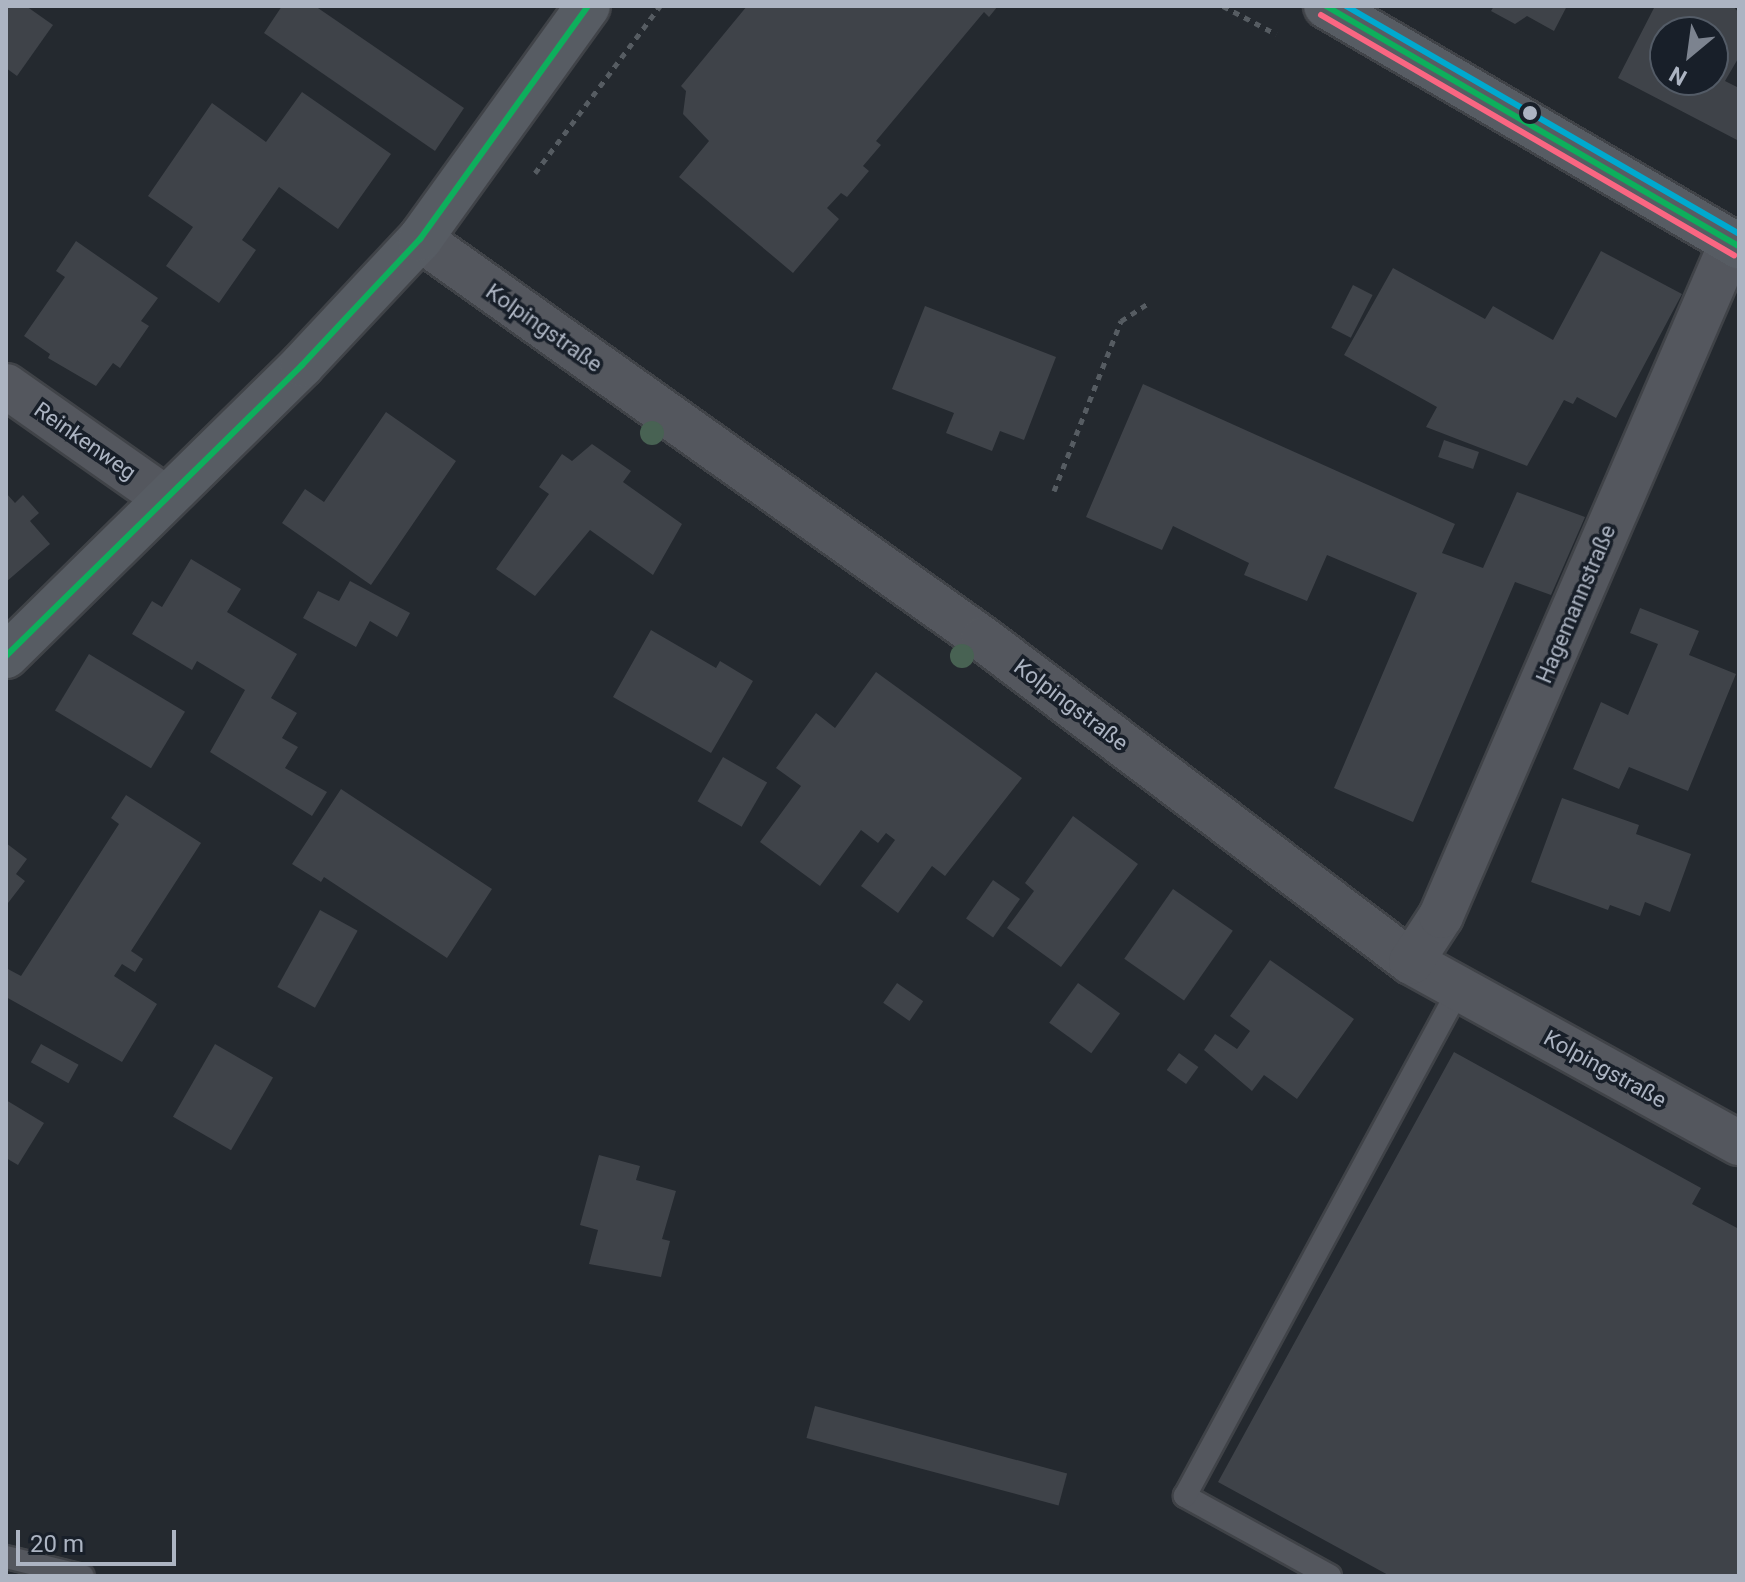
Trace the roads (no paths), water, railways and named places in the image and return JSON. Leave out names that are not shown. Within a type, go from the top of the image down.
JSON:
[{"type":"main road","points":[[6,656],[164,497],[302,365],[420,239],[588,6]]},
{"type":"main road","points":[[1326,6],[1736,244]]},
{"type":"street","name":"Kolpingstraße","points":[[420,239],[983,639],[1411,962],[1739,1143]]},
{"type":"street","name":"Hagemannstraße","points":[[1411,962],[1441,916],[1736,244]]},
{"type":"street","name":"Reinkenweg","points":[[6,386],[164,497]]},
{"type":"lane","points":[[1330,1576],[1185,1496],[1459,989]]},
{"type":"lane","points":[[6,1557],[83,1576]]},
{"type":"lane","points":[[13,1576],[40,1565]]}]
